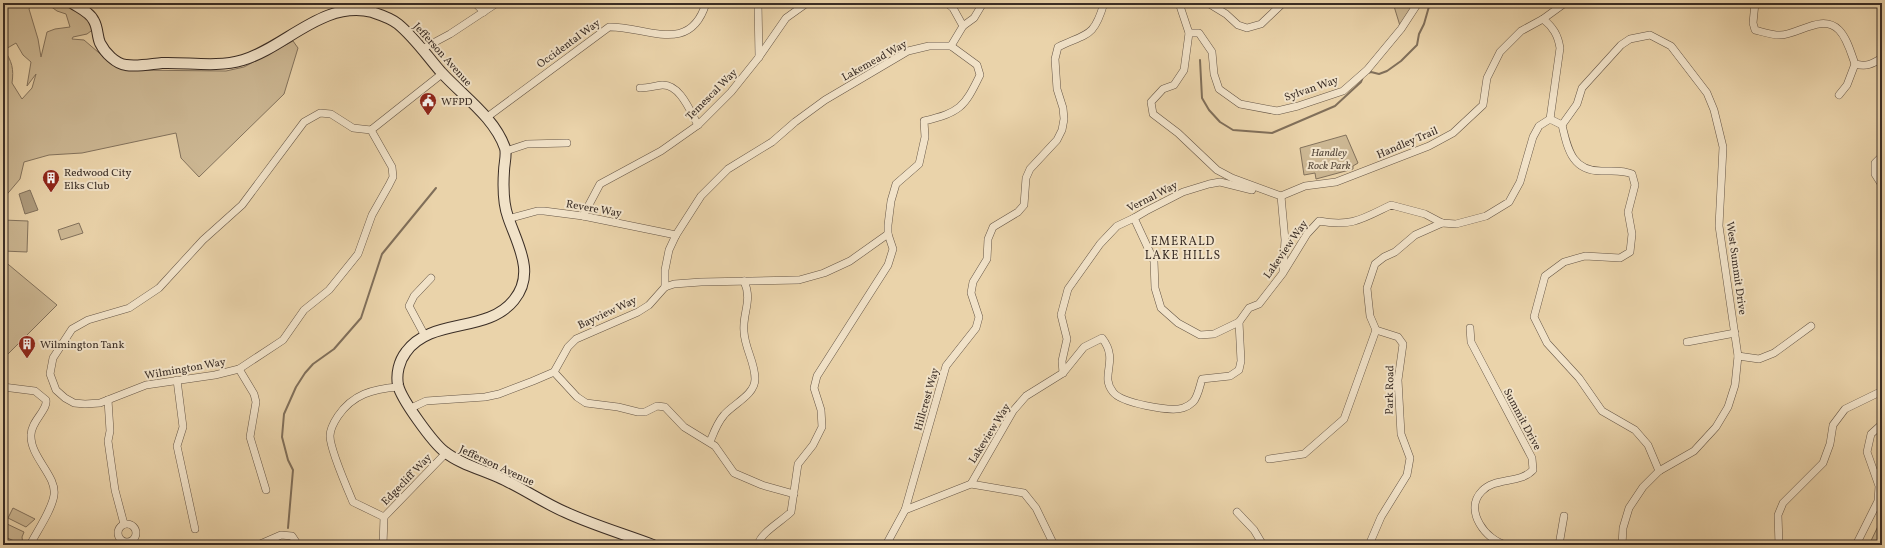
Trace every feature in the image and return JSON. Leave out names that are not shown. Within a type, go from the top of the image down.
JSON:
[{"type":"street","name":"Jefferson Avenue","points":[[72,3],[93,19],[100,43],[108,55],[126,66],[165,63],[214,65],[228,64],[247,59],[320,18],[351,10],[372,12],[394,21],[422,49],[486,118],[495,130],[506,150]]},
{"type":"street","points":[[475,3],[484,12]]},
{"type":"street","points":[[422,49],[450,34],[497,3]]},
{"type":"street","name":"Occidental Way","points":[[486,118],[581,45],[609,27],[621,26],[662,35],[678,35],[692,27],[702,17],[706,3]]},
{"type":"street","points":[[758,3],[759,57]]},
{"type":"street","name":"Temescal Way","points":[[583,216],[600,184],[661,152],[698,125],[731,92],[759,57],[786,18],[807,3]]},
{"type":"street","points":[[947,3],[953,8],[963,26]]},
{"type":"street","points":[[758,545],[760,538],[765,533],[791,512],[798,464],[813,445],[822,427],[821,410],[814,388],[815,381],[888,265],[893,249],[888,234],[891,200],[896,184],[919,164],[923,154],[925,137],[924,121],[953,113],[962,106],[980,75],[977,65],[951,46],[963,26],[974,18],[983,3]]},
{"type":"street","name":"Hillcrest Way","points":[[906,510],[946,366],[976,328],[979,317],[971,293],[973,282],[987,259],[988,239],[993,227],[1018,212],[1024,204],[1026,178],[1030,169],[1057,140],[1062,130],[1064,119],[1063,108],[1057,89],[1055,60],[1058,47],[1089,33],[1099,21],[1104,3]]},
{"type":"street","points":[[1179,3],[1189,33],[1184,70],[1174,85],[1163,88],[1151,102],[1153,114],[1178,133],[1217,170],[1232,178],[1264,189]]},
{"type":"street","points":[[1208,3],[1226,14],[1238,25],[1247,28],[1261,24],[1283,3]]},
{"type":"street","name":"Sylvan Way","points":[[1189,33],[1199,33],[1212,52],[1214,74],[1219,88],[1240,104],[1277,111],[1298,106],[1343,90],[1367,70],[1401,29],[1418,3]]},
{"type":"street","name":"Handley Trail","points":[[1281,196],[1305,186],[1336,182],[1429,146],[1453,133],[1483,105],[1487,78],[1500,52],[1520,31],[1565,3]]},
{"type":"street","points":[[1755,3],[1753,23],[1755,30],[1781,35],[1816,24],[1835,26],[1840,31],[1855,64],[1847,84],[1839,95]]},
{"type":"street","points":[[1543,18],[1551,26],[1558,37],[1560,48],[1550,119],[1562,125],[1567,147],[1578,165],[1594,172],[1625,171],[1632,174],[1635,185],[1628,212],[1632,234],[1630,252],[1620,258],[1585,256],[1564,262],[1545,276],[1534,317],[1547,343],[1579,378],[1602,411],[1635,430],[1648,445],[1659,470]]},
{"type":"street","name":"West Summit Drive","points":[[1562,125],[1577,104],[1582,88],[1621,45],[1630,39],[1650,35],[1671,46],[1707,93],[1714,110],[1723,147],[1719,226],[1738,356],[1735,385],[1728,408],[1716,427],[1694,451],[1659,470],[1643,487],[1628,508],[1622,545]]},
{"type":"street","name":"Lakemead Way","points":[[666,288],[665,270],[669,250],[676,235],[701,196],[728,169],[772,142],[795,122],[825,100],[908,51],[929,46],[951,46]]},
{"type":"street","points":[[1855,64],[1863,66],[1869,65],[1882,58]]},
{"type":"street","points":[[371,130],[443,73]]},
{"type":"street","points":[[640,88],[663,85],[675,89],[684,100],[698,125]]},
{"type":"street","name":"Wilmington Way","points":[[320,113],[331,114],[353,128],[371,130],[392,167],[393,176],[372,215],[358,254],[329,290],[304,310],[283,340],[239,369],[215,375],[146,385],[108,400],[86,404],[74,403],[65,398],[56,390],[50,374],[53,358],[72,329],[88,320],[129,308],[159,288],[203,240],[242,205],[304,122],[312,116],[320,113]]},
{"type":"street","name":"Lakeview Way","points":[[971,484],[1013,412],[1026,396],[1063,373],[1084,347],[1102,338],[1108,346],[1111,356],[1107,379],[1113,392],[1126,401],[1167,409],[1183,408],[1194,401],[1202,379],[1230,376],[1239,370],[1241,357],[1239,322],[1249,308],[1259,304],[1283,273],[1307,234],[1319,221],[1338,224],[1359,220],[1391,204],[1425,214],[1442,223],[1456,224],[1486,216],[1509,202],[1520,182],[1533,137],[1539,126],[1550,119]]},
{"type":"street","points":[[384,517],[353,502],[330,436],[336,420],[352,400],[363,393],[379,389],[398,387],[398,373],[402,358],[416,341],[425,336],[487,319],[514,301],[522,287],[524,268],[521,252],[505,208],[504,191],[506,150],[527,144],[567,143]]},
{"type":"street","points":[[1882,156],[1875,163],[1875,174],[1882,184]]},
{"type":"street","name":"Vernal Way","points":[[1063,373],[1062,362],[1067,339],[1061,315],[1068,289],[1100,244],[1117,226],[1183,192],[1208,184],[1220,182],[1256,190],[1264,189],[1281,196]]},
{"type":"street","points":[[1281,196],[1286,240],[1283,273]]},
{"type":"street","name":"Revere Way","points":[[508,219],[537,211],[583,216],[676,235]]},
{"type":"street","points":[[1134,218],[1154,261],[1155,288],[1161,308],[1178,323],[1200,335],[1214,334],[1239,322]]},
{"type":"street","points":[[1269,460],[1304,454],[1344,420],[1376,330],[1370,316],[1367,288],[1375,264],[1384,257],[1395,252],[1415,235],[1442,223]]},
{"type":"street","name":"Bayview Way","points":[[554,372],[568,347],[576,339],[638,312],[649,305],[666,288],[688,282],[799,280],[824,273],[850,261],[888,234]]},
{"type":"street","points":[[425,336],[409,306],[414,296],[430,278]]},
{"type":"street","points":[[710,442],[717,423],[724,413],[750,392],[755,382],[755,367],[744,332],[749,298],[744,282]]},
{"type":"street","points":[[1738,356],[1759,359],[1774,353],[1811,326]]},
{"type":"street","name":"Summit Drive","points":[[1470,328],[1471,342],[1532,458],[1533,470],[1527,476],[1492,485],[1482,490],[1476,502],[1476,518],[1483,530],[1499,543],[1507,545]]},
{"type":"street","name":"Park Road","points":[[1369,545],[1381,517],[1407,475],[1410,458],[1401,434],[1398,380],[1404,344],[1398,337],[1376,330]]},
{"type":"street","points":[[1687,342],[1735,333]]},
{"type":"street","points":[[239,369],[254,394],[256,402],[250,437],[251,448],[266,490]]},
{"type":"street","points":[[411,408],[433,400],[485,397],[499,394],[554,372],[581,400],[586,403],[618,407],[638,412],[645,412],[657,406],[663,406],[670,411],[692,434],[710,442],[715,446],[734,473],[762,485],[794,494]]},
{"type":"street","points":[[177,380],[183,427],[177,446],[195,529]]},
{"type":"street","points":[[3,387],[35,391],[46,400],[45,406],[35,420],[32,428],[31,441],[33,451],[53,484],[54,494],[30,545]]},
{"type":"street","name":"Jefferson Avenue","points":[[398,387],[436,444],[446,453],[459,461],[499,477],[566,513],[653,545]]},
{"type":"street","points":[[1779,545],[1778,515],[1784,503],[1823,463],[1830,444],[1833,425],[1845,409],[1882,391]]},
{"type":"street","points":[[108,400],[110,431],[108,441],[115,490],[124,524]]},
{"type":"street","points":[[1856,545],[1878,502],[1879,486],[1867,452],[1871,434],[1882,424]]},
{"type":"street","name":"Edgecliff Way","points":[[383,545],[384,517],[446,453]]},
{"type":"street","points":[[886,545],[906,510],[971,484],[1024,493],[1036,508],[1054,545]]},
{"type":"street","points":[[1237,512],[1254,530],[1263,545]]},
{"type":"street","points":[[1559,545],[1564,516]]},
{"type":"street","points":[[258,545],[281,535],[292,536],[298,545]]},
{"type":"green space","points":[[3,3],[32,3],[29,9],[38,39],[41,57],[47,32],[55,29],[70,27],[66,14],[57,11],[46,3],[63,3],[87,16],[95,28],[87,34],[73,37],[72,39],[84,40],[112,64],[126,70],[226,71],[244,67],[293,41],[298,48],[284,94],[199,177],[181,158],[176,133],[82,153],[49,155],[24,162],[20,179],[3,199]],"holes":[[[16,43],[23,55],[31,62],[27,86],[36,74],[32,88],[22,99],[12,83],[12,65],[4,50]]]},
{"type":"green space","points":[[1393,3],[1418,3],[1401,29]]},
{"type":"green space","name":"Handley Rock Park","points":[[1346,135],[1358,163],[1353,166],[1353,169],[1316,179],[1315,173],[1304,175],[1300,148]]},
{"type":"green space","points":[[3,220],[28,221],[27,252],[3,251]]},
{"type":"green space","points":[[79,223],[83,233],[61,240],[58,230]]},
{"type":"green space","points":[[3,260],[57,305],[6,356],[3,352]]},
{"type":"green space","points":[[13,508],[35,519],[26,527],[8,518]]},
{"type":"green space","points":[[1882,514],[1882,545],[1869,545],[1880,522]]},
{"type":"green space","points":[[5,523],[24,532],[22,537],[23,545],[3,536],[3,528]]},
{"type":"shaded area","points":[[30,190],[38,210],[25,214],[19,194]]},
{"type":"waterway","points":[[1368,73],[1371,72],[1379,74],[1387,71],[1401,61],[1417,45],[1419,34],[1424,24],[1430,3]]},
{"type":"waterway","points":[[1200,60],[1202,98],[1209,110],[1220,122],[1233,130],[1272,133],[1335,106],[1361,82],[1363,77]]},
{"type":"waterway","points":[[288,528],[293,470],[288,460],[282,437],[284,414],[296,387],[305,373],[313,364],[334,349],[361,318],[382,254],[436,188]]},
{"type":"place","name":"WFPD","points":[[428,116]]},
{"type":"place","name":"Redwood City Elks Club","points":[[51,193]]},
{"type":"place","name":"Wilmington Tank","points":[[27,359]]},
{"type":"district","name":"EMERALD LAKE HILLS","points":[[1183,248]]}]
